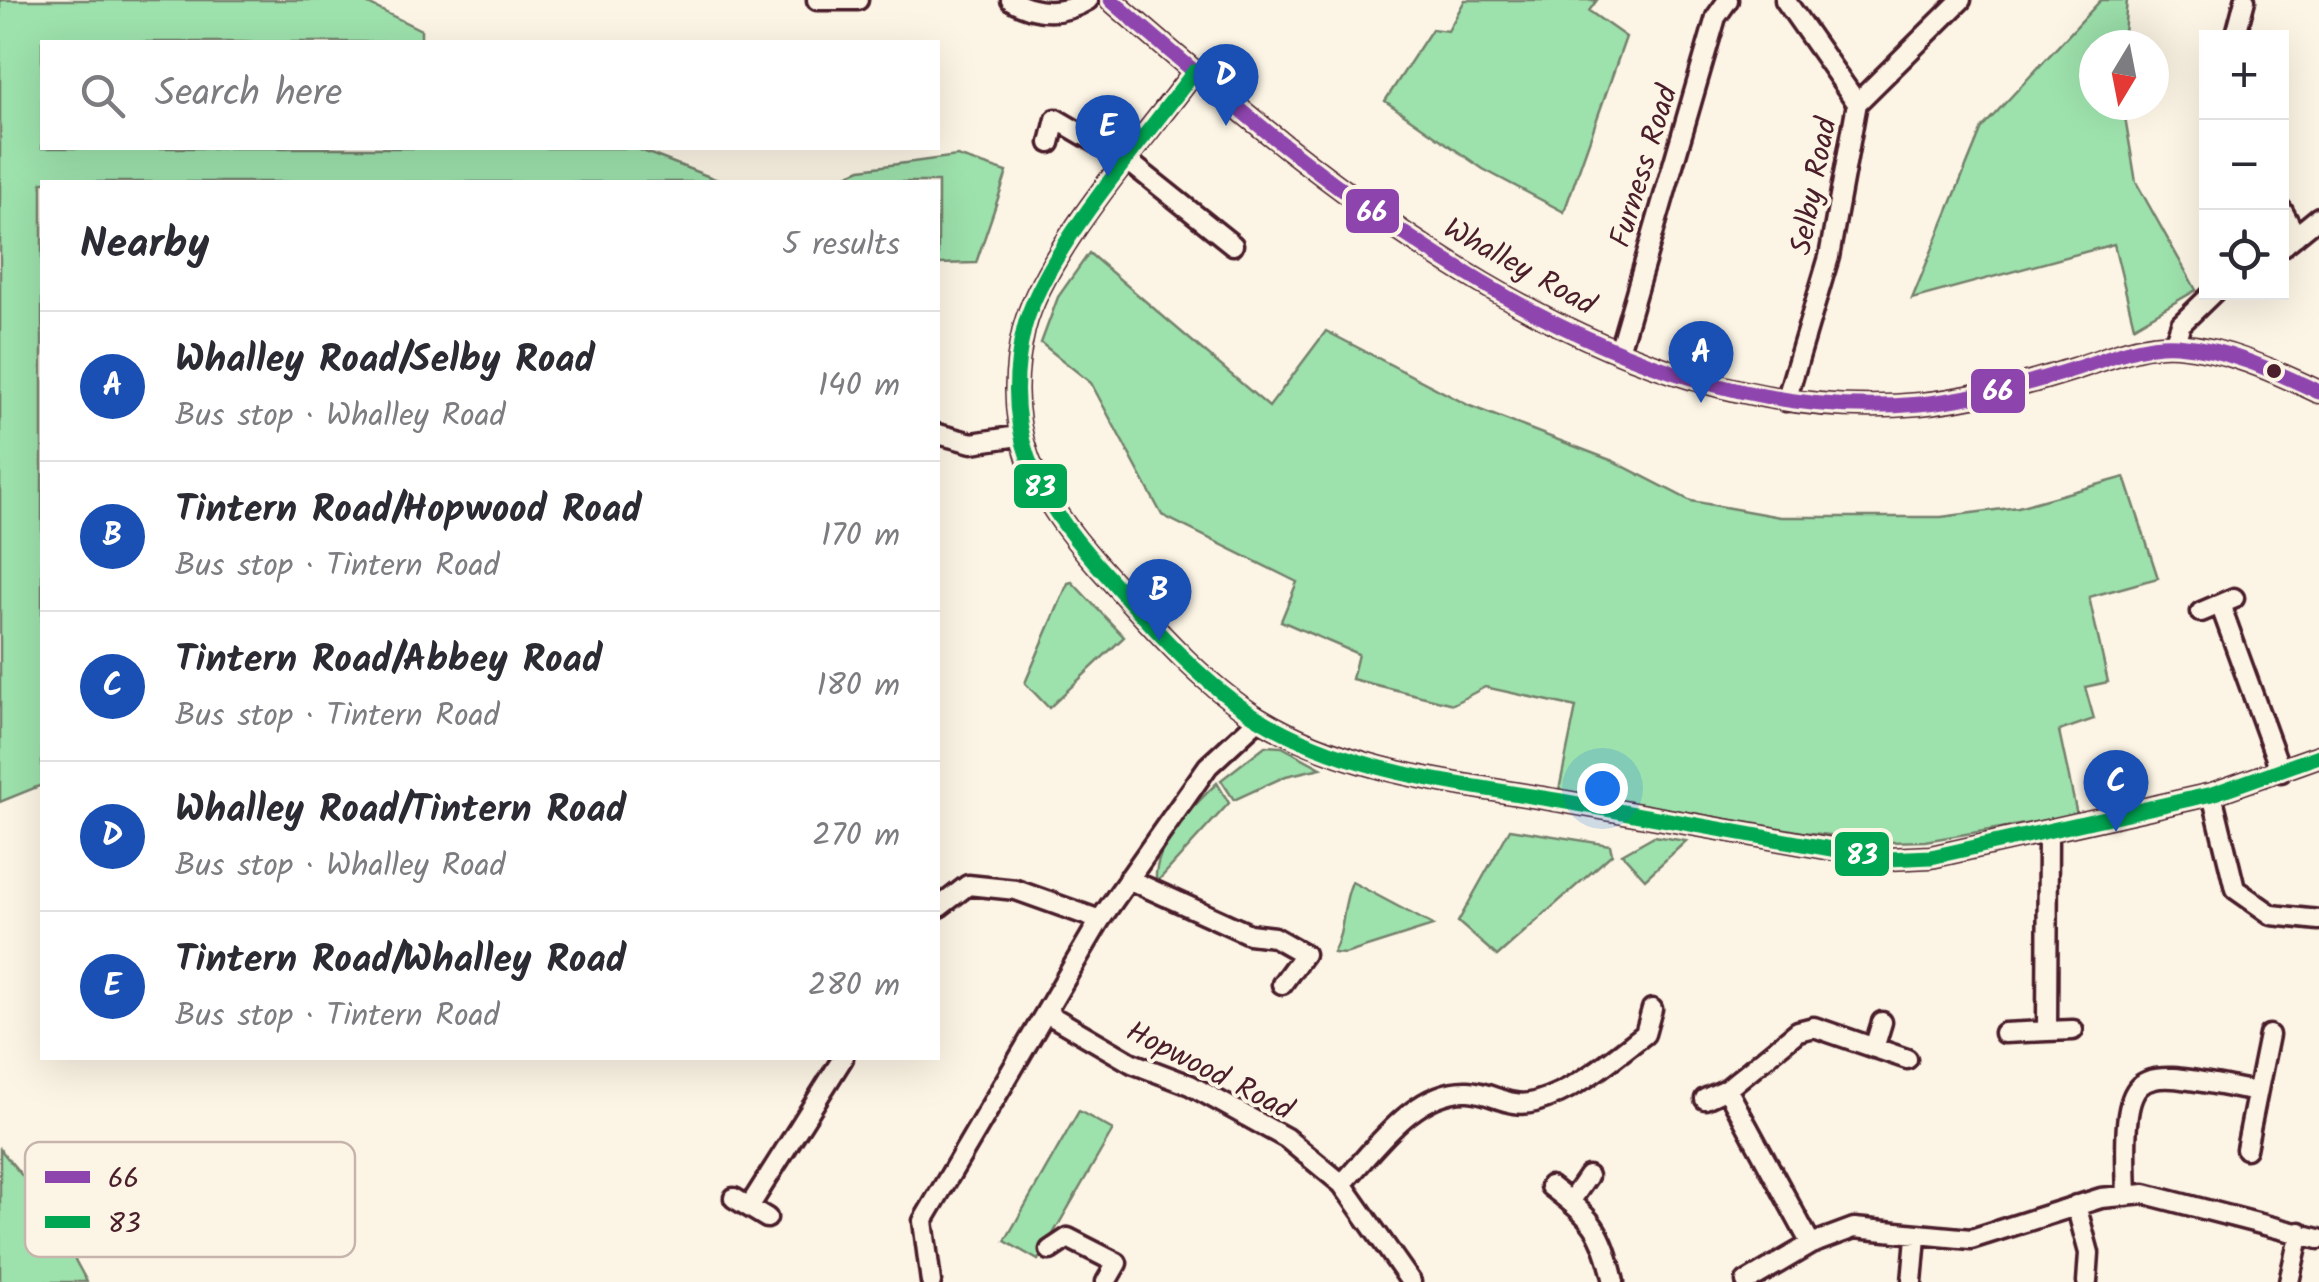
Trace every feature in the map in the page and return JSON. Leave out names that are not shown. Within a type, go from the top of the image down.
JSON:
[{"type":"street","points":[[818,0],[858,0]]},
{"type":"street","points":[[1011,0],[1043,12],[1064,11],[1088,0]]},
{"type":"street","name":"Whalley Road","points":[[1111,0],[1194,72],[1384,220],[1504,296],[1619,350],[1690,378],[1786,401],[1854,407],[1922,404],[2004,390],[2130,351],[2174,344],[2260,364],[2319,392]]},
{"type":"street","name":"Furness Road","points":[[1619,350],[1716,17],[1728,0]]},
{"type":"street","name":"Selby Road","points":[[1785,0],[1857,104],[1829,257],[1786,401]]},
{"type":"street","points":[[1857,104],[1960,0]]},
{"type":"street","points":[[2237,30],[2244,0]]},
{"type":"street","points":[[1194,72],[1046,275],[1024,328],[1018,436],[1042,492],[1080,544],[1146,619],[1230,698],[1258,718],[1372,768],[1888,859],[1931,858],[2212,794],[2319,756]]},
{"type":"street","points":[[1050,143],[1056,119],[1128,162],[1233,245]]},
{"type":"street","points":[[2289,242],[2319,216]]},
{"type":"street","points":[[2174,344],[2181,324],[2206,300]]},
{"type":"street","points":[[940,434],[972,442],[1018,436]]},
{"type":"street","points":[[2200,612],[2227,601],[2281,772]]},
{"type":"street","points":[[931,1282],[923,1221],[1100,920],[1208,766],[1258,718]]},
{"type":"street","points":[[2212,794],[2235,889],[2272,915],[2319,920]]},
{"type":"street","points":[[2047,1031],[2048,831]]},
{"type":"street","points":[[1128,879],[1249,934],[1274,937],[1304,954],[1282,984]]},
{"type":"street","points":[[940,906],[968,885],[1016,890],[1100,920]]},
{"type":"street","points":[[1342,1184],[1405,1117],[1434,1100],[1468,1091],[1498,1102],[1530,1103],[1558,1094],[1646,1034],[1652,1010]]},
{"type":"street","name":"Hopwood Road","points":[[1048,1014],[1132,1063],[1190,1085],[1286,1138],[1342,1184],[1411,1282]]},
{"type":"street","points":[[1874,1048],[1882,1022]]},
{"type":"street","points":[[1704,1099],[1726,1089],[1798,1032],[1814,1027],[1906,1059]]},
{"type":"street","points":[[2004,1033],[2073,1030]]},
{"type":"street","points":[[2246,1149],[2269,1034]]},
{"type":"street","points":[[767,1218],[742,1202],[842,1060]]},
{"type":"street","points":[[2127,1196],[2128,1107],[2134,1090],[2145,1079],[2168,1075],[2258,1092]]},
{"type":"street","points":[[1726,1089],[1811,1244]]},
{"type":"street","points":[[1570,1202],[1588,1176]]},
{"type":"street","points":[[1550,1186],[1592,1218],[1604,1237],[1614,1282]]},
{"type":"street","points":[[1746,1282],[1811,1244],[1854,1228],[1916,1237],[1971,1239],[2021,1226],[2076,1205],[2145,1194],[2319,1239]]},
{"type":"street","points":[[2076,1205],[2089,1253],[2086,1282]]},
{"type":"street","points":[[2289,1282],[2300,1232]]},
{"type":"street","points":[[1912,1282],[1916,1237]]},
{"type":"street","points":[[1050,1250],[1068,1238],[1118,1263],[1106,1282]]},
{"type":"green space","points":[[0,0],[360,0],[421,30],[421,40],[40,40],[40,150],[640,150],[718,180],[40,180],[40,786],[0,802]]},
{"type":"green space","points":[[1465,0],[1597,0],[1589,11],[1626,37],[1564,212],[1483,169],[1385,101],[1432,29],[1448,31]]},
{"type":"green space","points":[[2101,0],[2127,0],[2124,30],[2079,30],[2079,120],[2126,120],[2136,182],[2196,290],[2134,326],[2114,244],[1912,299],[1982,128]]},
{"type":"green space","points":[[957,156],[1007,172],[976,263],[940,264],[940,180],[835,180],[861,169]]},
{"type":"green space","points":[[1089,253],[1269,407],[1326,331],[1470,406],[1613,461],[1691,501],[1780,517],[1941,517],[2018,507],[2125,477],[2158,578],[2089,597],[2108,682],[2085,687],[2094,719],[2059,731],[2077,815],[1925,841],[1890,842],[1803,832],[1559,790],[1576,707],[1485,687],[1453,704],[1352,679],[1358,654],[1281,621],[1297,582],[1162,515],[1091,383],[1041,343],[1058,297]]},
{"type":"green space","points":[[1072,582],[1124,637],[1049,708],[1025,683],[1068,583]]},
{"type":"green space","points":[[1265,746],[1282,747],[1321,768],[1286,776],[1234,800],[1221,780]]},
{"type":"green space","points":[[1217,783],[1229,803],[1156,883],[1167,841]]},
{"type":"green space","points":[[1510,829],[1610,845],[1612,854],[1497,956],[1458,922]]},
{"type":"green space","points":[[1654,836],[1686,841],[1645,879],[1622,854]]},
{"type":"green space","points":[[1352,882],[1433,926],[1345,954],[1333,953]]},
{"type":"green space","points":[[1079,1111],[1113,1130],[1038,1260],[1005,1241]]},
{"type":"green space","points":[[0,1149],[25,1179],[25,1257],[73,1257],[87,1282],[0,1282]]},
{"type":"transit line","name":"66","points":[[1111,0],[1285,146],[1381,218],[1482,283],[1587,338],[1696,379],[1807,403],[1920,404],[2017,386],[2138,349],[2177,345],[2232,356],[2319,392]]},
{"type":"transit line","name":"83","points":[[1194,72],[1098,197],[1052,266],[1024,329],[1016,399],[1028,459],[1057,514],[1077,541],[1174,649],[1258,718],[1330,752],[1405,774],[1888,859],[1931,857],[2212,794],[2319,756]]},
{"type":"place","name":"Whalley Road/Tintern Road","points":[[1226,126]]},
{"type":"place","name":"Tintern Road/Whalley Road","points":[[1108,177]]},
{"type":"place","name":"Whalley Road/Selby Road","points":[[1701,403]]},
{"type":"place","name":"Tintern Road/Hopwood Road","points":[[1159,641]]},
{"type":"place","name":"Tintern Road/Abbey Road","points":[[2116,832]]}]
